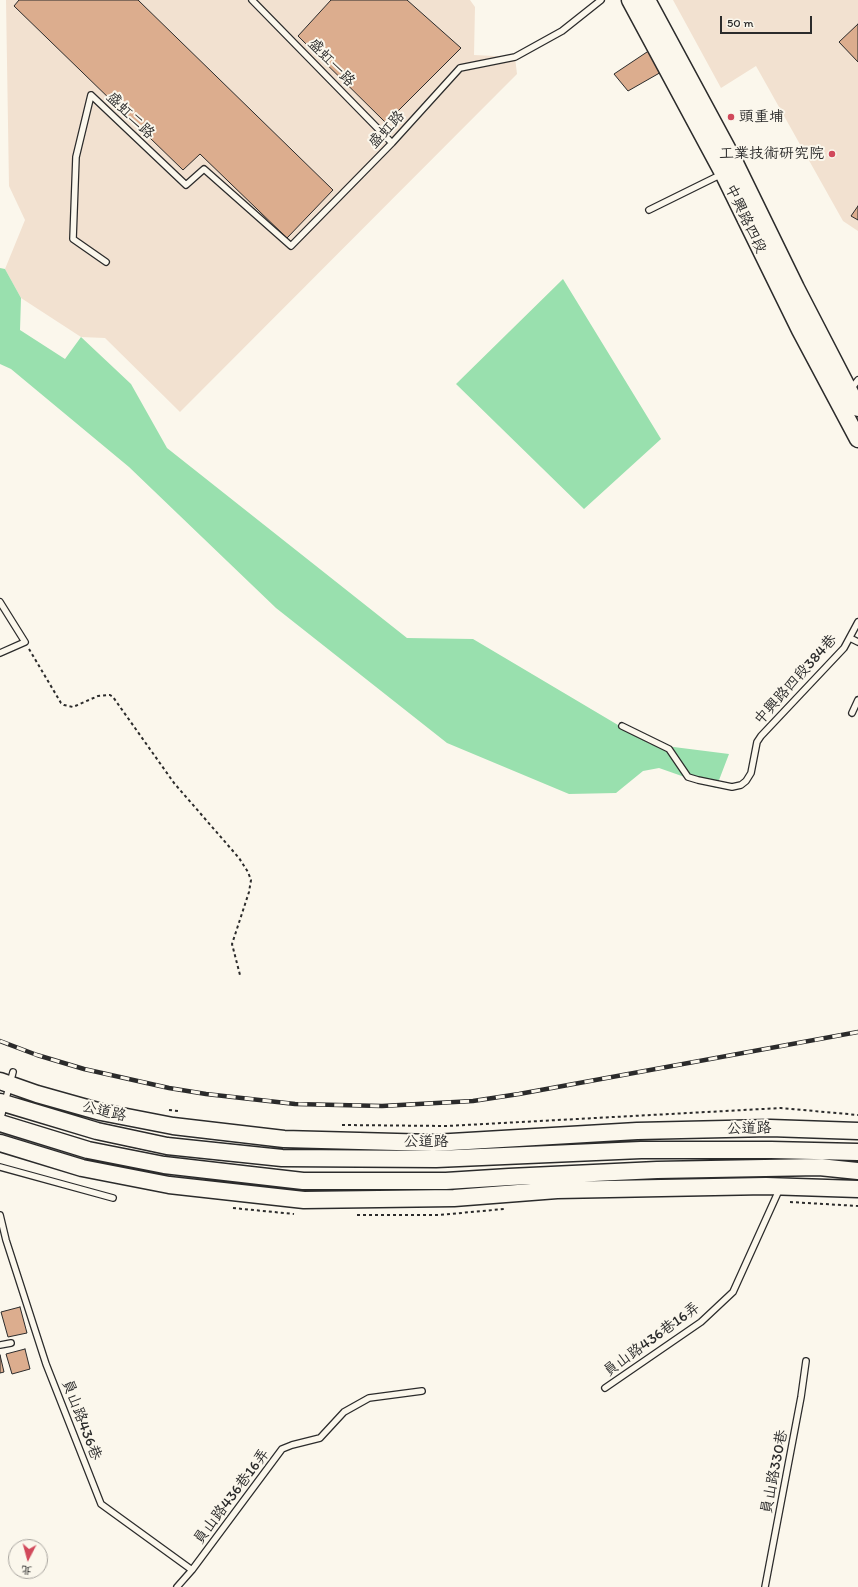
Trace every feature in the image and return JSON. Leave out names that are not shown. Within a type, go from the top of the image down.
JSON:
[{"type":"street","name":"中興路四段","points":[[630,0],[729,168]]},
{"type":"street","name":"中興路四段","points":[[647,0],[729,168],[847,395],[858,439]]},
{"type":"street","name":"公道路","points":[[8,1079],[101,1112],[173,1126],[284,1139],[434,1143],[637,1131],[770,1128],[858,1131]]},
{"type":"street","name":"公道路","points":[[2,1103],[97,1132],[167,1146],[282,1158],[436,1159],[641,1150],[858,1152]]},
{"type":"street","points":[[0,1122],[88,1150],[157,1163],[303,1181],[446,1181],[508,1176],[657,1170],[819,1167],[858,1171]]},
{"type":"street","points":[[0,1143],[82,1168],[169,1185],[304,1200],[454,1198],[557,1190],[781,1186],[858,1189]]},
{"type":"lane","name":"盛虹一路","points":[[252,0],[392,143]]},
{"type":"lane","name":"盛虹路","points":[[291,246],[392,143],[460,68],[515,57],[562,31],[601,0]]},
{"type":"lane","name":"盛虹二路","points":[[106,262],[73,239],[76,157],[91,95],[186,185],[204,169],[291,246]]},
{"type":"lane","points":[[648,210],[729,168]]},
{"type":"lane","points":[[0,602],[25,642],[0,653]]},
{"type":"lane","name":"中興路四段384巷","points":[[622,726],[669,749],[688,777],[732,787],[741,785],[746,781],[751,773],[757,742],[761,736],[844,648],[858,622]]},
{"type":"lane","name":"中興路四段384巷","points":[[850,638],[858,642]]},
{"type":"lane","points":[[852,713],[858,700]]},
{"type":"lane","points":[[0,1122],[2,1103],[8,1079]]},
{"type":"lane","points":[[0,1167],[113,1198]]},
{"type":"lane","name":"員山路436巷16弄","points":[[605,1388],[701,1322],[733,1292],[776,1201],[781,1186]]},
{"type":"lane","name":"員山路436巷","points":[[0,1215],[6,1240],[46,1364],[101,1504],[192,1570]]},
{"type":"lane","points":[[0,1345],[11,1343]]},
{"type":"lane","name":"員山路330巷","points":[[765,1587],[801,1397],[806,1361]]},
{"type":"lane","name":"員山路436巷16弄","points":[[192,1570],[282,1449],[320,1438],[344,1412],[369,1398],[422,1391]]},
{"type":"lane","points":[[177,1587],[192,1570]]},
{"type":"path","points":[[25,642],[64,705],[73,707],[98,696],[110,695],[113,697],[174,783],[239,858],[251,880],[249,892],[232,944],[240,975]]},
{"type":"path","points":[[162,1108],[184,1112]]},
{"type":"path","points":[[338,1125],[447,1126],[781,1108],[858,1115]]},
{"type":"shaded area","points":[[6,0],[470,0],[475,7],[474,55],[515,57],[517,74],[180,412],[105,338],[81,337],[21,298],[5,269],[25,220],[9,186]]},
{"type":"shaded area","name":"工業技術研究院","points":[[673,0],[858,0],[858,231],[843,221],[756,66],[721,88]]},
{"type":"green space","points":[[0,268],[5,269],[21,298],[20,330],[65,359],[81,337],[131,384],[167,448],[407,638],[473,639],[650,744],[729,754],[716,788],[659,768],[643,771],[616,793],[569,794],[447,743],[276,608],[129,467],[11,369],[0,364]]},
{"type":"green space","points":[[563,279],[661,439],[584,509],[456,384]]},
{"type":"building","points":[[19,0],[138,0],[333,190],[287,238],[200,154],[183,170],[14,6]]},
{"type":"building","points":[[331,0],[407,0],[461,48],[386,123],[298,36]]},
{"type":"building","points":[[858,24],[858,62],[839,42]]},
{"type":"building","points":[[650,50],[663,71],[628,91],[614,74]]},
{"type":"building","points":[[858,206],[858,220],[851,216]]},
{"type":"building","points":[[20,1307],[27,1333],[8,1337],[1,1312]]},
{"type":"building","points":[[25,1349],[30,1369],[12,1374],[6,1354]]},
{"type":"building","points":[[0,1355],[4,1372],[0,1373]]},
{"type":"railway","points":[[0,1041],[37,1055],[84,1069],[169,1088],[206,1094],[295,1104],[382,1106],[473,1101],[519,1094],[858,1032]]},
{"type":"place","name":"頭重埔","points":[[731,117]]},
{"type":"place","name":"工業技術研究院","points":[[832,154]]}]
